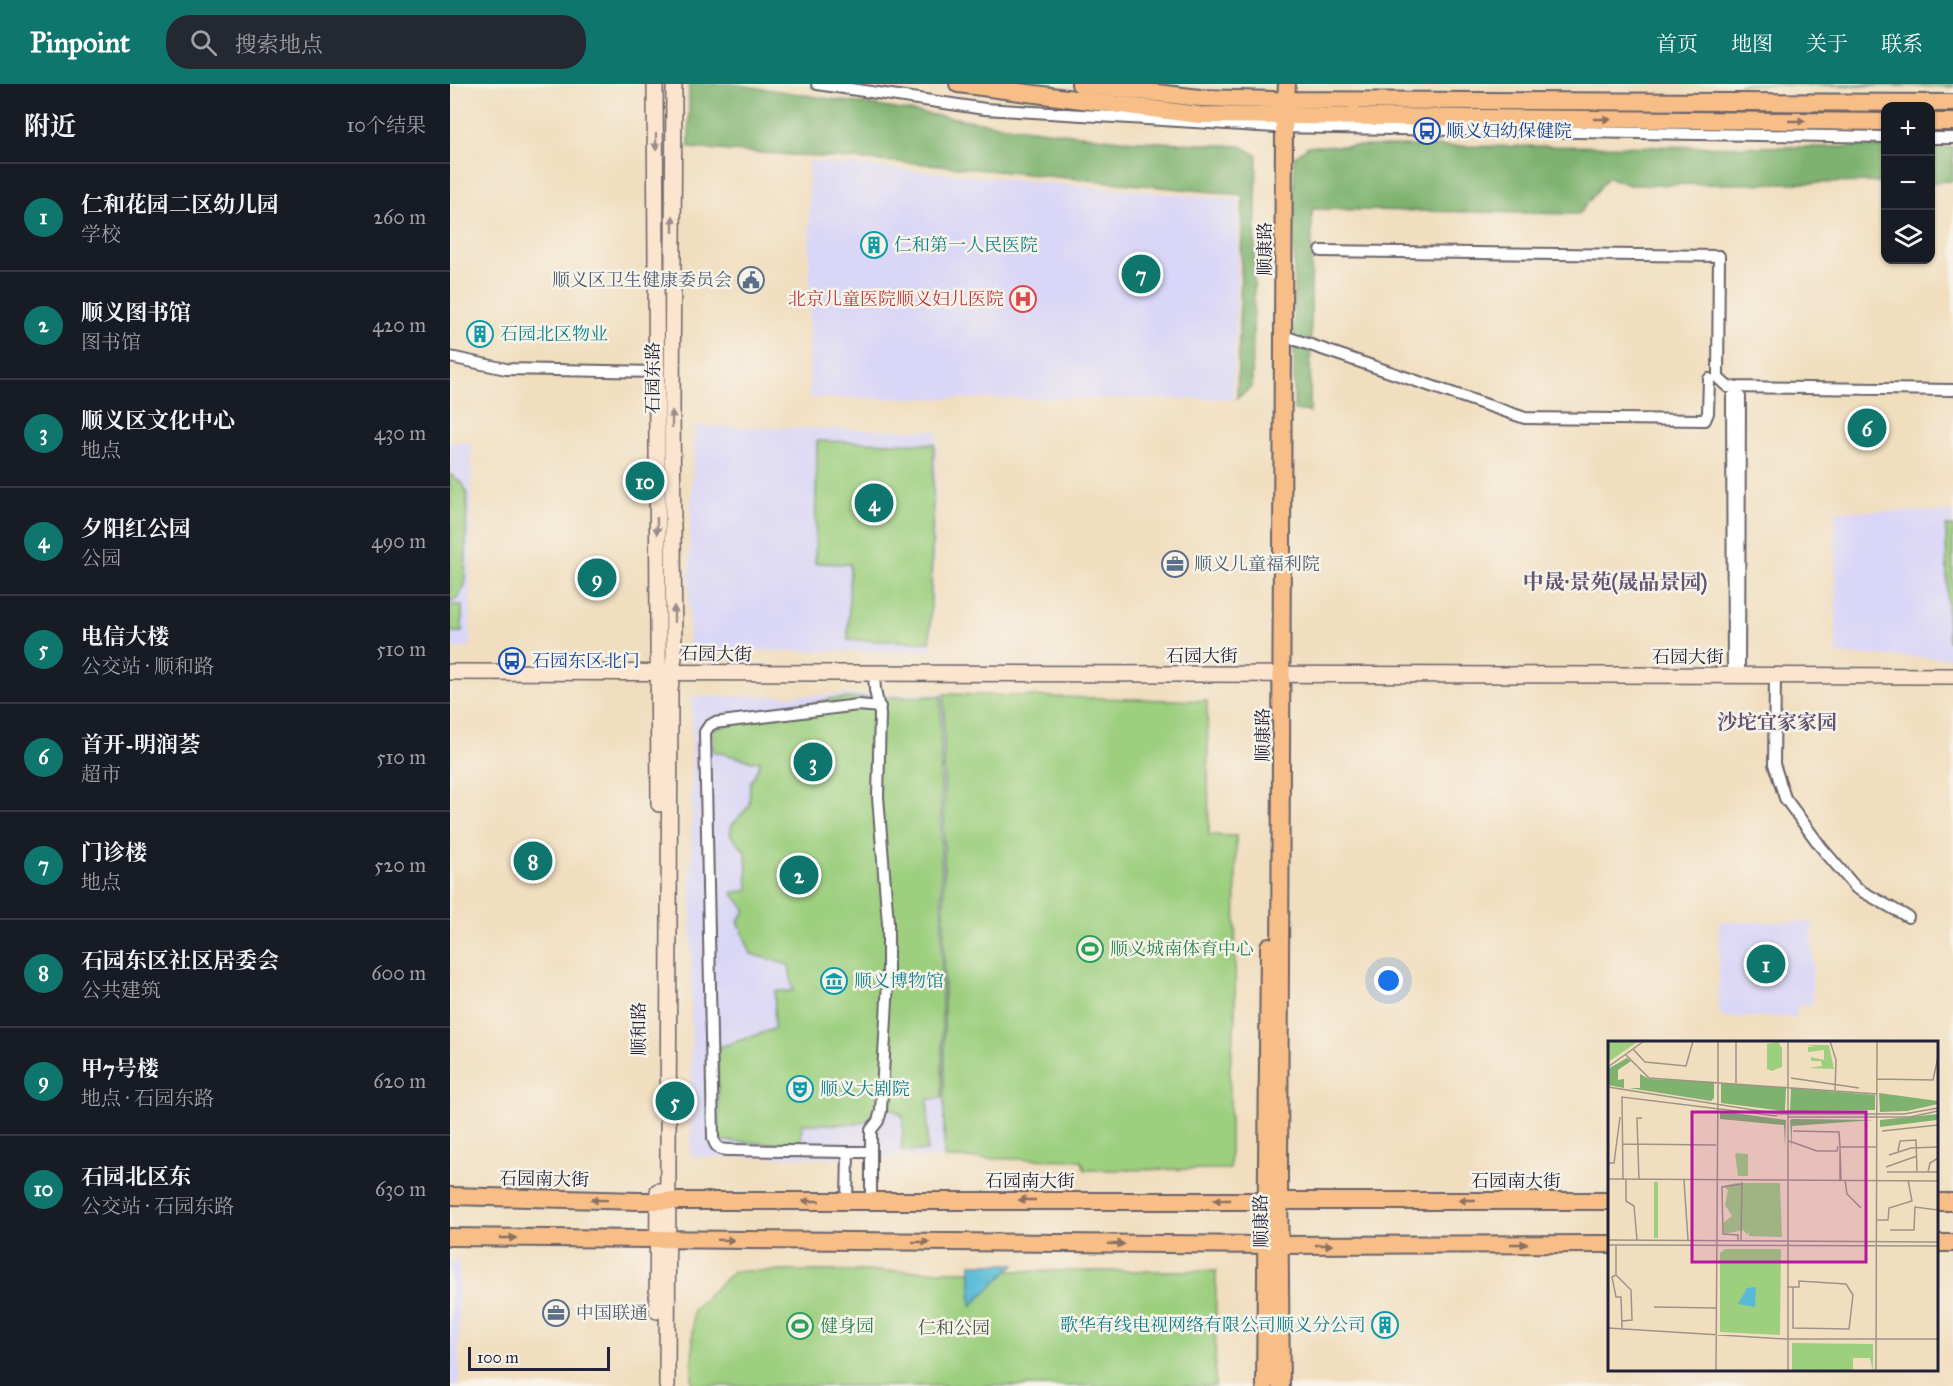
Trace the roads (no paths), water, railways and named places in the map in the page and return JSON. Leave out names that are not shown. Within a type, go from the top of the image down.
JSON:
[{"type":"main road","name":"石园东路","points":[[655,84],[656,372],[665,673]]},
{"type":"main road","name":"石园东路","points":[[665,673],[674,84]]},
{"type":"main road","points":[[958,84],[1199,115],[1280,107],[1953,103]]},
{"type":"main road","points":[[1080,84],[1280,107],[1881,122]]},
{"type":"main road","name":"顺康路","points":[[1278,676],[1284,336],[1280,107]]},
{"type":"main road","name":"顺康路","points":[[1280,107],[1273,1245],[1281,1386]]},
{"type":"main road","points":[[1935,122],[1953,122]]},
{"type":"main road","name":"石园大街","points":[[450,672],[1953,676]]},
{"type":"main road","name":"顺和路","points":[[658,1386],[663,1200],[665,673]]},
{"type":"main road","name":"石园南大街","points":[[450,1197],[847,1201],[1608,1201]]},
{"type":"main road","points":[[450,1237],[1273,1245],[1608,1244]]},
{"type":"main road","name":"顺和路","points":[[662,1239],[667,1386]]},
{"type":"main road","name":"顺康路","points":[[1265,1386],[1273,1245]]},
{"type":"street","points":[[817,84],[985,110],[1280,107],[1881,137]]},
{"type":"street","points":[[1935,138],[1953,138]]},
{"type":"street","points":[[1321,251],[1719,256],[1718,378],[1728,387],[1953,390]]},
{"type":"street","points":[[1284,336],[1525,418],[1705,420],[1708,412],[1709,380]]},
{"type":"street","points":[[450,357],[506,369],[656,372]]},
{"type":"street","points":[[1736,397],[1736,676]]},
{"type":"street","points":[[858,705],[869,698],[873,674]]},
{"type":"street","points":[[871,1201],[871,1130],[878,1121],[881,1111],[888,981],[888,923],[878,796],[880,707],[873,674]]},
{"type":"street","points":[[1775,676],[1774,764],[1785,798],[1821,847],[1856,888],[1908,917]]},
{"type":"street","points":[[871,1152],[730,1150],[720,1149],[715,1145],[713,1138],[705,732],[714,723],[858,705],[880,707]]},
{"type":"street","points":[[847,1201],[848,1152]]},
{"type":"water","points":[[971,1264],[1015,1264],[971,1306]]},
{"type":"place","name":"顺义妇幼保健院","points":[[1427,131]]},
{"type":"place","name":"仁和第一人民医院","points":[[874,245]]},
{"type":"place","name":"门诊楼","points":[[1141,274]]},
{"type":"place","name":"顺义区卫生健康委员会","points":[[751,280]]},
{"type":"place","name":"北京儿童医院顺义妇儿医院","points":[[1023,299]]},
{"type":"place","name":"石园北区物业","points":[[480,334]]},
{"type":"place","name":"首开-明润荟","points":[[1867,428]]},
{"type":"place","name":"石园北区东","points":[[645,481]]},
{"type":"place","name":"夕阳红公园","points":[[874,503]]},
{"type":"place","name":"顺义儿童福利院","points":[[1175,564]]},
{"type":"place","name":"甲7号楼","points":[[597,578]]},
{"type":"place","name":"石园东区北门","points":[[512,661]]},
{"type":"place","name":"顺义区文化中心","points":[[813,762]]},
{"type":"place","name":"石园东区社区居委会","points":[[533,861]]},
{"type":"place","name":"顺义图书馆","points":[[799,875]]},
{"type":"place","name":"顺义城南体育中心","points":[[1090,949]]},
{"type":"place","name":"仁和花园二区幼儿园","points":[[1766,964]]},
{"type":"place","name":"顺义博物馆","points":[[834,981]]},
{"type":"place","name":"顺义大剧院","points":[[800,1089]]},
{"type":"place","name":"电信大楼","points":[[675,1101]]},
{"type":"place","name":"中国联通","points":[[556,1313]]},
{"type":"place","name":"歌华有线电视网络有限公司顺义分公司","points":[[1385,1325]]},
{"type":"place","name":"健身园","points":[[800,1326]]},
{"type":"district","name":"中晟·景苑(晟品景园)","points":[[1615,582]]},
{"type":"district","name":"沙坨宜家家园","points":[[1777,722]]},
{"type":"park label","name":"仁和公园","points":[[954,1328]]}]
